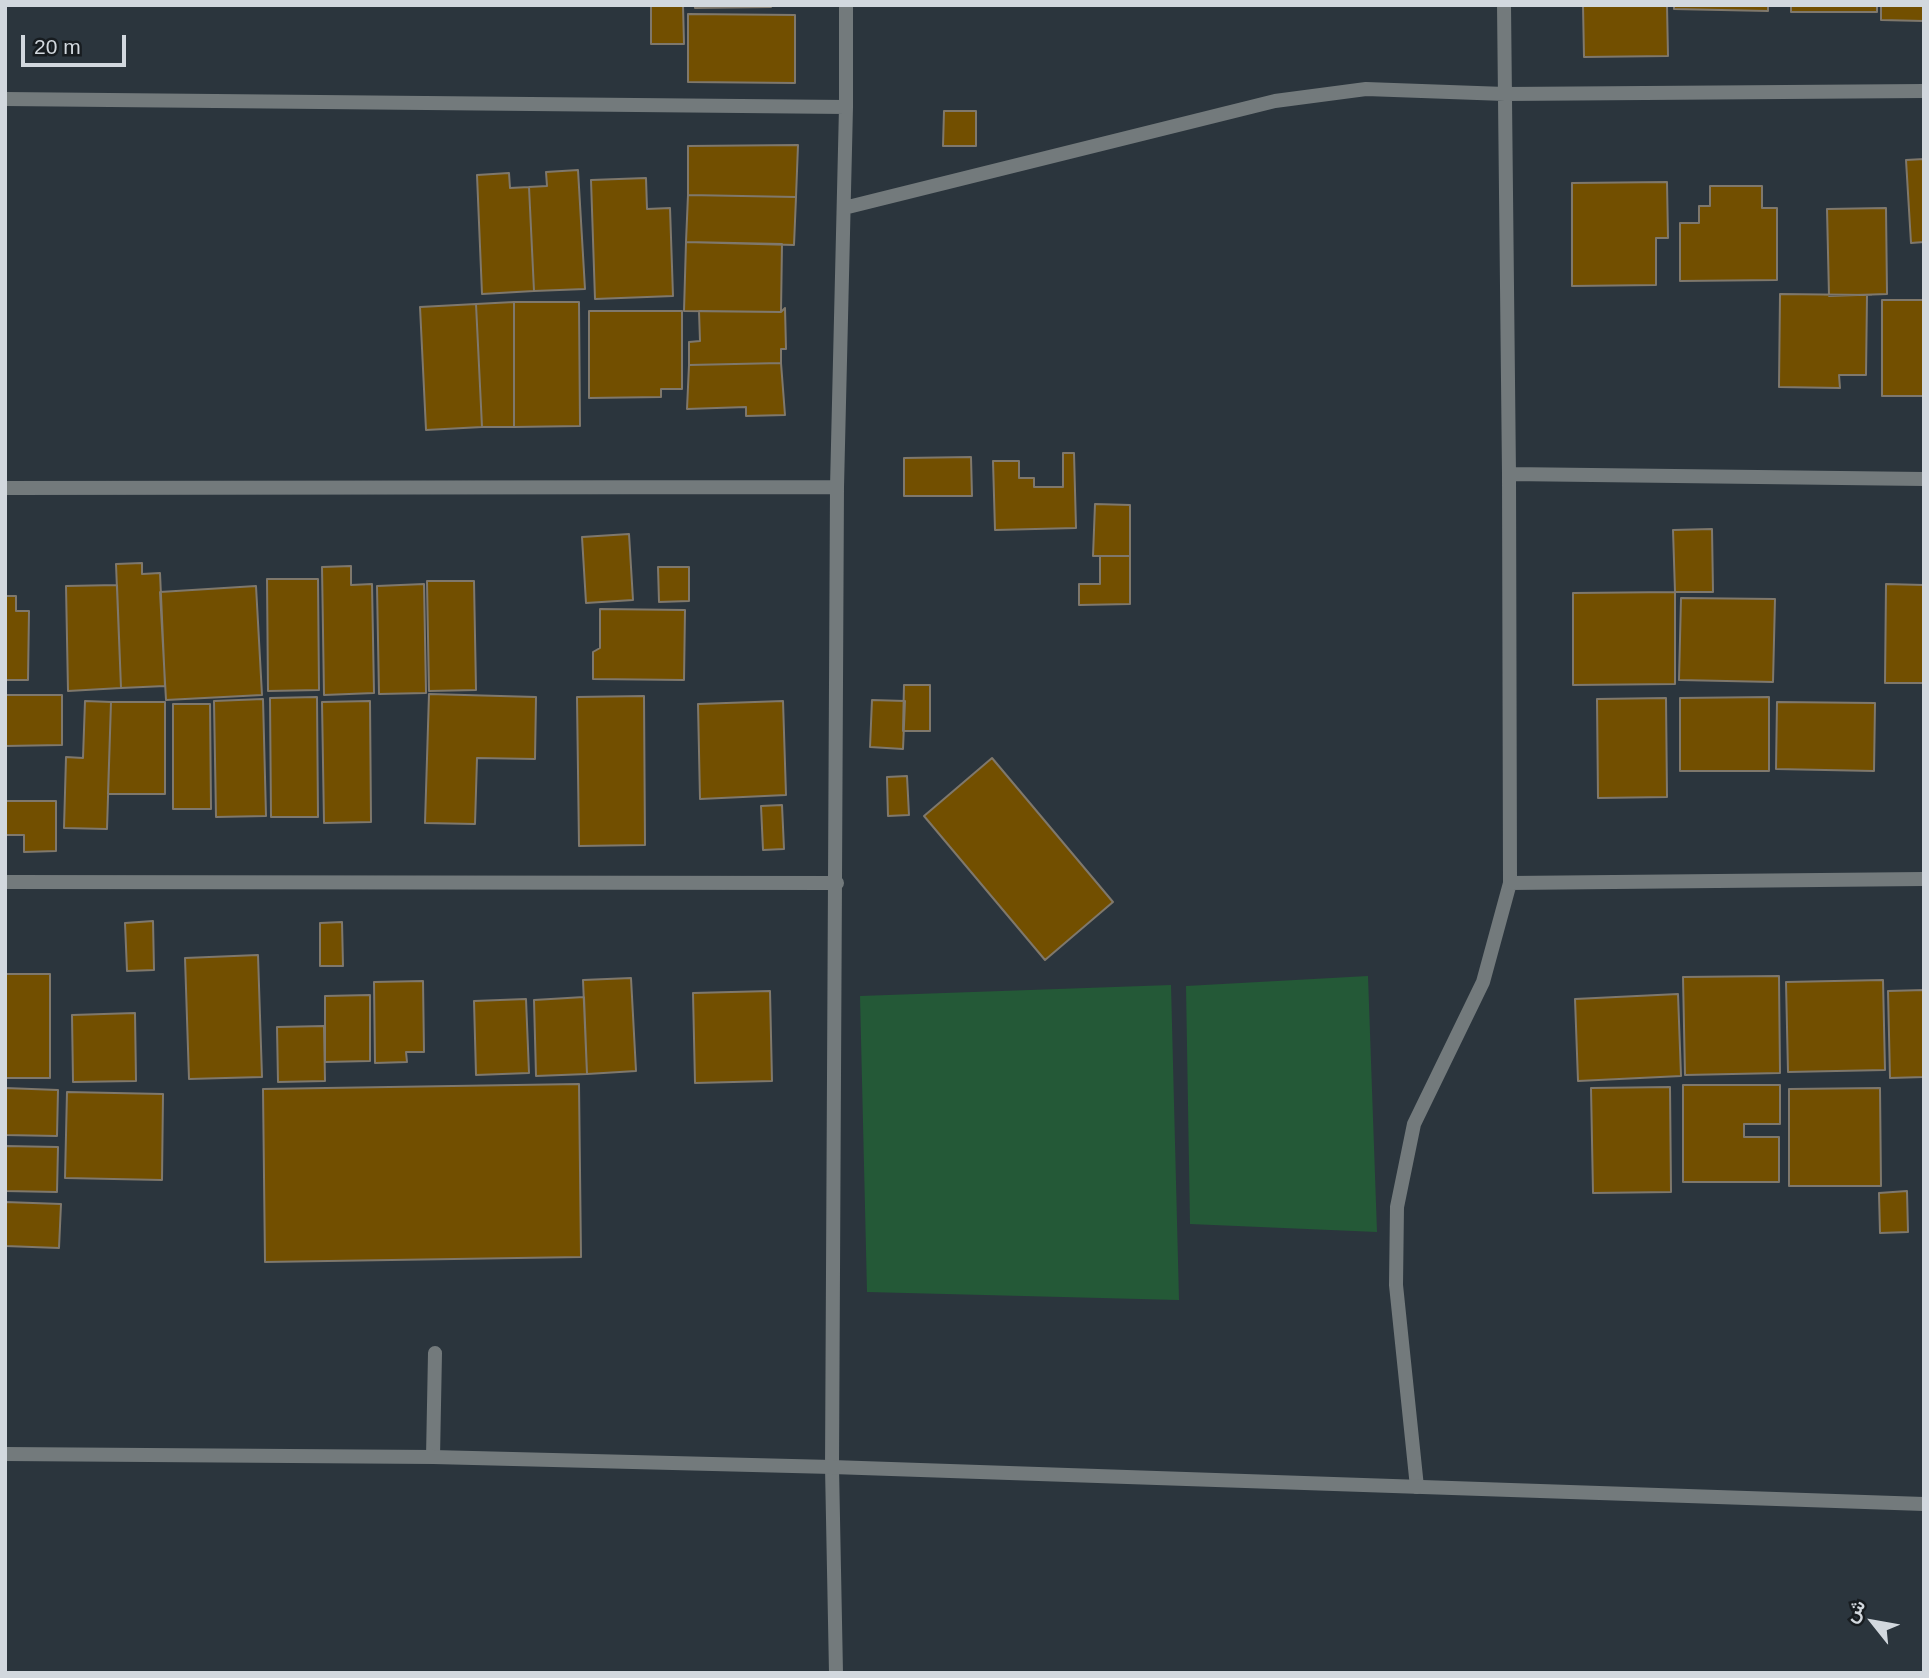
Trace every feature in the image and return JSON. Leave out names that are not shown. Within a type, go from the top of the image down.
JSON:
[{"type":"street","points":[[836,1673],[832,1467],[837,487],[846,5]]},
{"type":"street","points":[[1417,1487],[1396,1286],[1397,1207],[1414,1124],[1483,982],[1510,883],[1504,5]]},
{"type":"street","points":[[844,208],[1275,100],[1366,89],[1505,94],[1924,91]]},
{"type":"street","points":[[5,99],[846,107]]},
{"type":"street","points":[[1509,474],[1924,479]]},
{"type":"street","points":[[5,488],[837,487]]},
{"type":"street","points":[[1510,883],[1924,878]]},
{"type":"street","points":[[5,882],[836,883]]},
{"type":"street","points":[[433,1457],[435,1353]]},
{"type":"street","points":[[5,1454],[433,1457],[832,1467],[1924,1504]]},
{"type":"green space","points":[[1368,976],[1377,1232],[1190,1224],[1186,986]]},
{"type":"green space","points":[[1171,985],[1179,1300],[867,1292],[860,996]]},
{"type":"building","points":[[651,5],[683,5],[684,44],[651,44]]},
{"type":"building","points":[[695,5],[771,5],[771,7],[695,8]]},
{"type":"building","points":[[1583,5],[1667,5],[1668,56],[1584,57]]},
{"type":"building","points":[[1674,5],[1768,5],[1768,11],[1674,9]]},
{"type":"building","points":[[1791,5],[1877,5],[1877,12],[1791,12]]},
{"type":"building","points":[[1881,5],[1924,5],[1924,21],[1881,20]]},
{"type":"building","points":[[688,14],[795,15],[795,83],[688,82]]},
{"type":"building","points":[[944,111],[976,111],[976,146],[943,146]]},
{"type":"building","points":[[798,145],[796,197],[688,195],[688,146]]},
{"type":"building","points":[[1924,159],[1924,242],[1911,243],[1906,160]]},
{"type":"building","points":[[578,170],[585,289],[534,291],[529,187],[547,186],[546,172]]},
{"type":"building","points":[[509,173],[510,188],[529,187],[534,291],[482,294],[477,175]]},
{"type":"building","points":[[646,178],[647,209],[670,208],[673,296],[595,299],[591,180]]},
{"type":"building","points":[[1667,182],[1668,238],[1656,238],[1656,285],[1572,286],[1572,183]]},
{"type":"building","points":[[1710,186],[1762,186],[1762,208],[1777,208],[1777,280],[1680,281],[1680,223],[1699,223],[1699,206],[1710,206]]},
{"type":"building","points":[[688,195],[796,197],[794,245],[686,242]]},
{"type":"building","points":[[1886,208],[1887,294],[1829,296],[1827,209]]},
{"type":"building","points":[[686,242],[782,244],[781,312],[684,311]]},
{"type":"building","points":[[1780,294],[1867,295],[1866,375],[1839,375],[1840,388],[1779,387]]},
{"type":"building","points":[[1882,300],[1924,300],[1924,396],[1882,396]]},
{"type":"building","points":[[514,302],[514,427],[482,427],[476,304]]},
{"type":"building","points":[[514,302],[579,302],[580,426],[514,427]]},
{"type":"building","points":[[476,304],[482,427],[426,430],[420,307]]},
{"type":"building","points":[[785,308],[786,349],[781,349],[781,363],[689,365],[689,342],[700,341],[699,311],[781,312]]},
{"type":"building","points":[[589,311],[682,311],[682,389],[661,389],[661,397],[589,398]]},
{"type":"building","points":[[781,363],[785,415],[746,416],[746,407],[687,409],[689,365]]},
{"type":"building","points":[[1063,453],[1074,453],[1076,528],[995,530],[993,461],[1019,461],[1019,478],[1034,478],[1034,487],[1063,487]]},
{"type":"building","points":[[971,457],[972,496],[904,496],[904,458]]},
{"type":"building","points":[[1095,504],[1130,505],[1130,556],[1093,556]]},
{"type":"building","points":[[1712,529],[1713,592],[1675,592],[1673,530]]},
{"type":"building","points":[[629,534],[633,600],[586,603],[582,537]]},
{"type":"building","points":[[1100,556],[1130,556],[1130,604],[1079,605],[1079,584],[1100,584]]},
{"type":"building","points":[[142,563],[142,574],[160,573],[165,686],[121,688],[116,564]]},
{"type":"building","points":[[351,566],[351,585],[372,584],[374,693],[324,695],[322,567]]},
{"type":"building","points":[[658,567],[689,567],[689,601],[659,602]]},
{"type":"building","points":[[267,579],[318,579],[319,690],[268,691]]},
{"type":"building","points":[[427,581],[474,581],[476,690],[429,691]]},
{"type":"building","points":[[424,584],[426,693],[379,694],[377,586]]},
{"type":"building","points":[[1886,584],[1924,585],[1924,683],[1885,683]]},
{"type":"building","points":[[117,585],[121,688],[68,691],[66,586]]},
{"type":"building","points":[[256,586],[262,695],[166,700],[160,592]]},
{"type":"building","points":[[1675,592],[1675,684],[1573,685],[1573,593]]},
{"type":"building","points":[[5,596],[16,596],[16,611],[29,611],[28,680],[5,680]]},
{"type":"building","points":[[1681,598],[1775,599],[1773,682],[1679,680]]},
{"type":"building","points":[[600,609],[685,610],[684,680],[593,679],[593,652],[600,648]]},
{"type":"building","points":[[904,685],[930,685],[930,731],[903,731]]},
{"type":"building","points":[[429,694],[536,697],[535,759],[477,758],[475,824],[425,823]]},
{"type":"building","points":[[5,695],[62,695],[62,745],[5,746]]},
{"type":"building","points":[[644,696],[645,845],[579,846],[577,697]]},
{"type":"building","points":[[317,697],[318,817],[271,817],[270,698]]},
{"type":"building","points":[[1769,697],[1769,771],[1680,771],[1680,698]]},
{"type":"building","points":[[1666,698],[1667,797],[1598,798],[1597,699]]},
{"type":"building","points":[[263,699],[266,816],[216,817],[214,701]]},
{"type":"building","points":[[872,700],[905,701],[903,749],[870,747]]},
{"type":"building","points":[[85,701],[111,702],[107,829],[64,828],[66,757],[83,758]]},
{"type":"building","points":[[370,701],[371,822],[324,823],[322,702]]},
{"type":"building","points":[[783,701],[786,795],[700,799],[698,704]]},
{"type":"building","points":[[111,702],[165,702],[165,794],[108,794]]},
{"type":"building","points":[[1777,702],[1875,703],[1874,771],[1776,769]]},
{"type":"building","points":[[173,704],[210,704],[211,809],[173,809]]},
{"type":"building","points":[[992,758],[1113,902],[1045,960],[924,816]]},
{"type":"building","points":[[907,776],[909,815],[888,816],[887,777]]},
{"type":"building","points":[[6,801],[56,801],[56,851],[24,852],[24,835],[6,835]]},
{"type":"building","points":[[782,805],[784,849],[763,850],[761,806]]},
{"type":"building","points":[[153,921],[154,970],[127,971],[125,923]]},
{"type":"building","points":[[342,922],[343,966],[320,966],[320,923]]},
{"type":"building","points":[[258,955],[262,1077],[189,1079],[185,958]]},
{"type":"building","points":[[5,974],[50,974],[50,1078],[5,1078]]},
{"type":"building","points":[[1779,976],[1780,1073],[1685,1075],[1683,977]]},
{"type":"building","points":[[631,978],[636,1071],[587,1074],[583,980]]},
{"type":"building","points":[[1883,980],[1885,1070],[1788,1072],[1786,982]]},
{"type":"building","points":[[423,981],[424,1052],[406,1052],[407,1062],[375,1063],[374,982]]},
{"type":"building","points":[[1924,990],[1924,1077],[1890,1078],[1888,991]]},
{"type":"building","points":[[770,991],[772,1081],[695,1083],[693,993]]},
{"type":"building","points":[[1678,994],[1681,1076],[1578,1081],[1575,999]]},
{"type":"building","points":[[370,995],[370,1061],[325,1062],[325,996]]},
{"type":"building","points":[[584,997],[587,1074],[536,1076],[534,1000]]},
{"type":"building","points":[[526,999],[529,1073],[476,1075],[474,1001]]},
{"type":"building","points":[[135,1013],[136,1081],[73,1082],[72,1015]]},
{"type":"building","points":[[324,1026],[325,1081],[278,1082],[277,1027]]},
{"type":"building","points":[[579,1084],[581,1257],[265,1262],[263,1089]]},
{"type":"building","points":[[1683,1085],[1780,1085],[1780,1124],[1744,1124],[1744,1137],[1779,1137],[1779,1182],[1683,1182]]},
{"type":"building","points":[[1670,1087],[1671,1192],[1593,1193],[1591,1088]]},
{"type":"building","points":[[5,1088],[58,1090],[57,1136],[5,1135]]},
{"type":"building","points":[[1880,1088],[1881,1186],[1789,1186],[1789,1089]]},
{"type":"building","points":[[67,1092],[163,1094],[162,1180],[65,1178]]},
{"type":"building","points":[[5,1146],[58,1147],[57,1192],[5,1191]]},
{"type":"building","points":[[1907,1191],[1908,1232],[1880,1233],[1879,1193]]},
{"type":"building","points":[[5,1202],[61,1204],[59,1248],[5,1246]]}]
